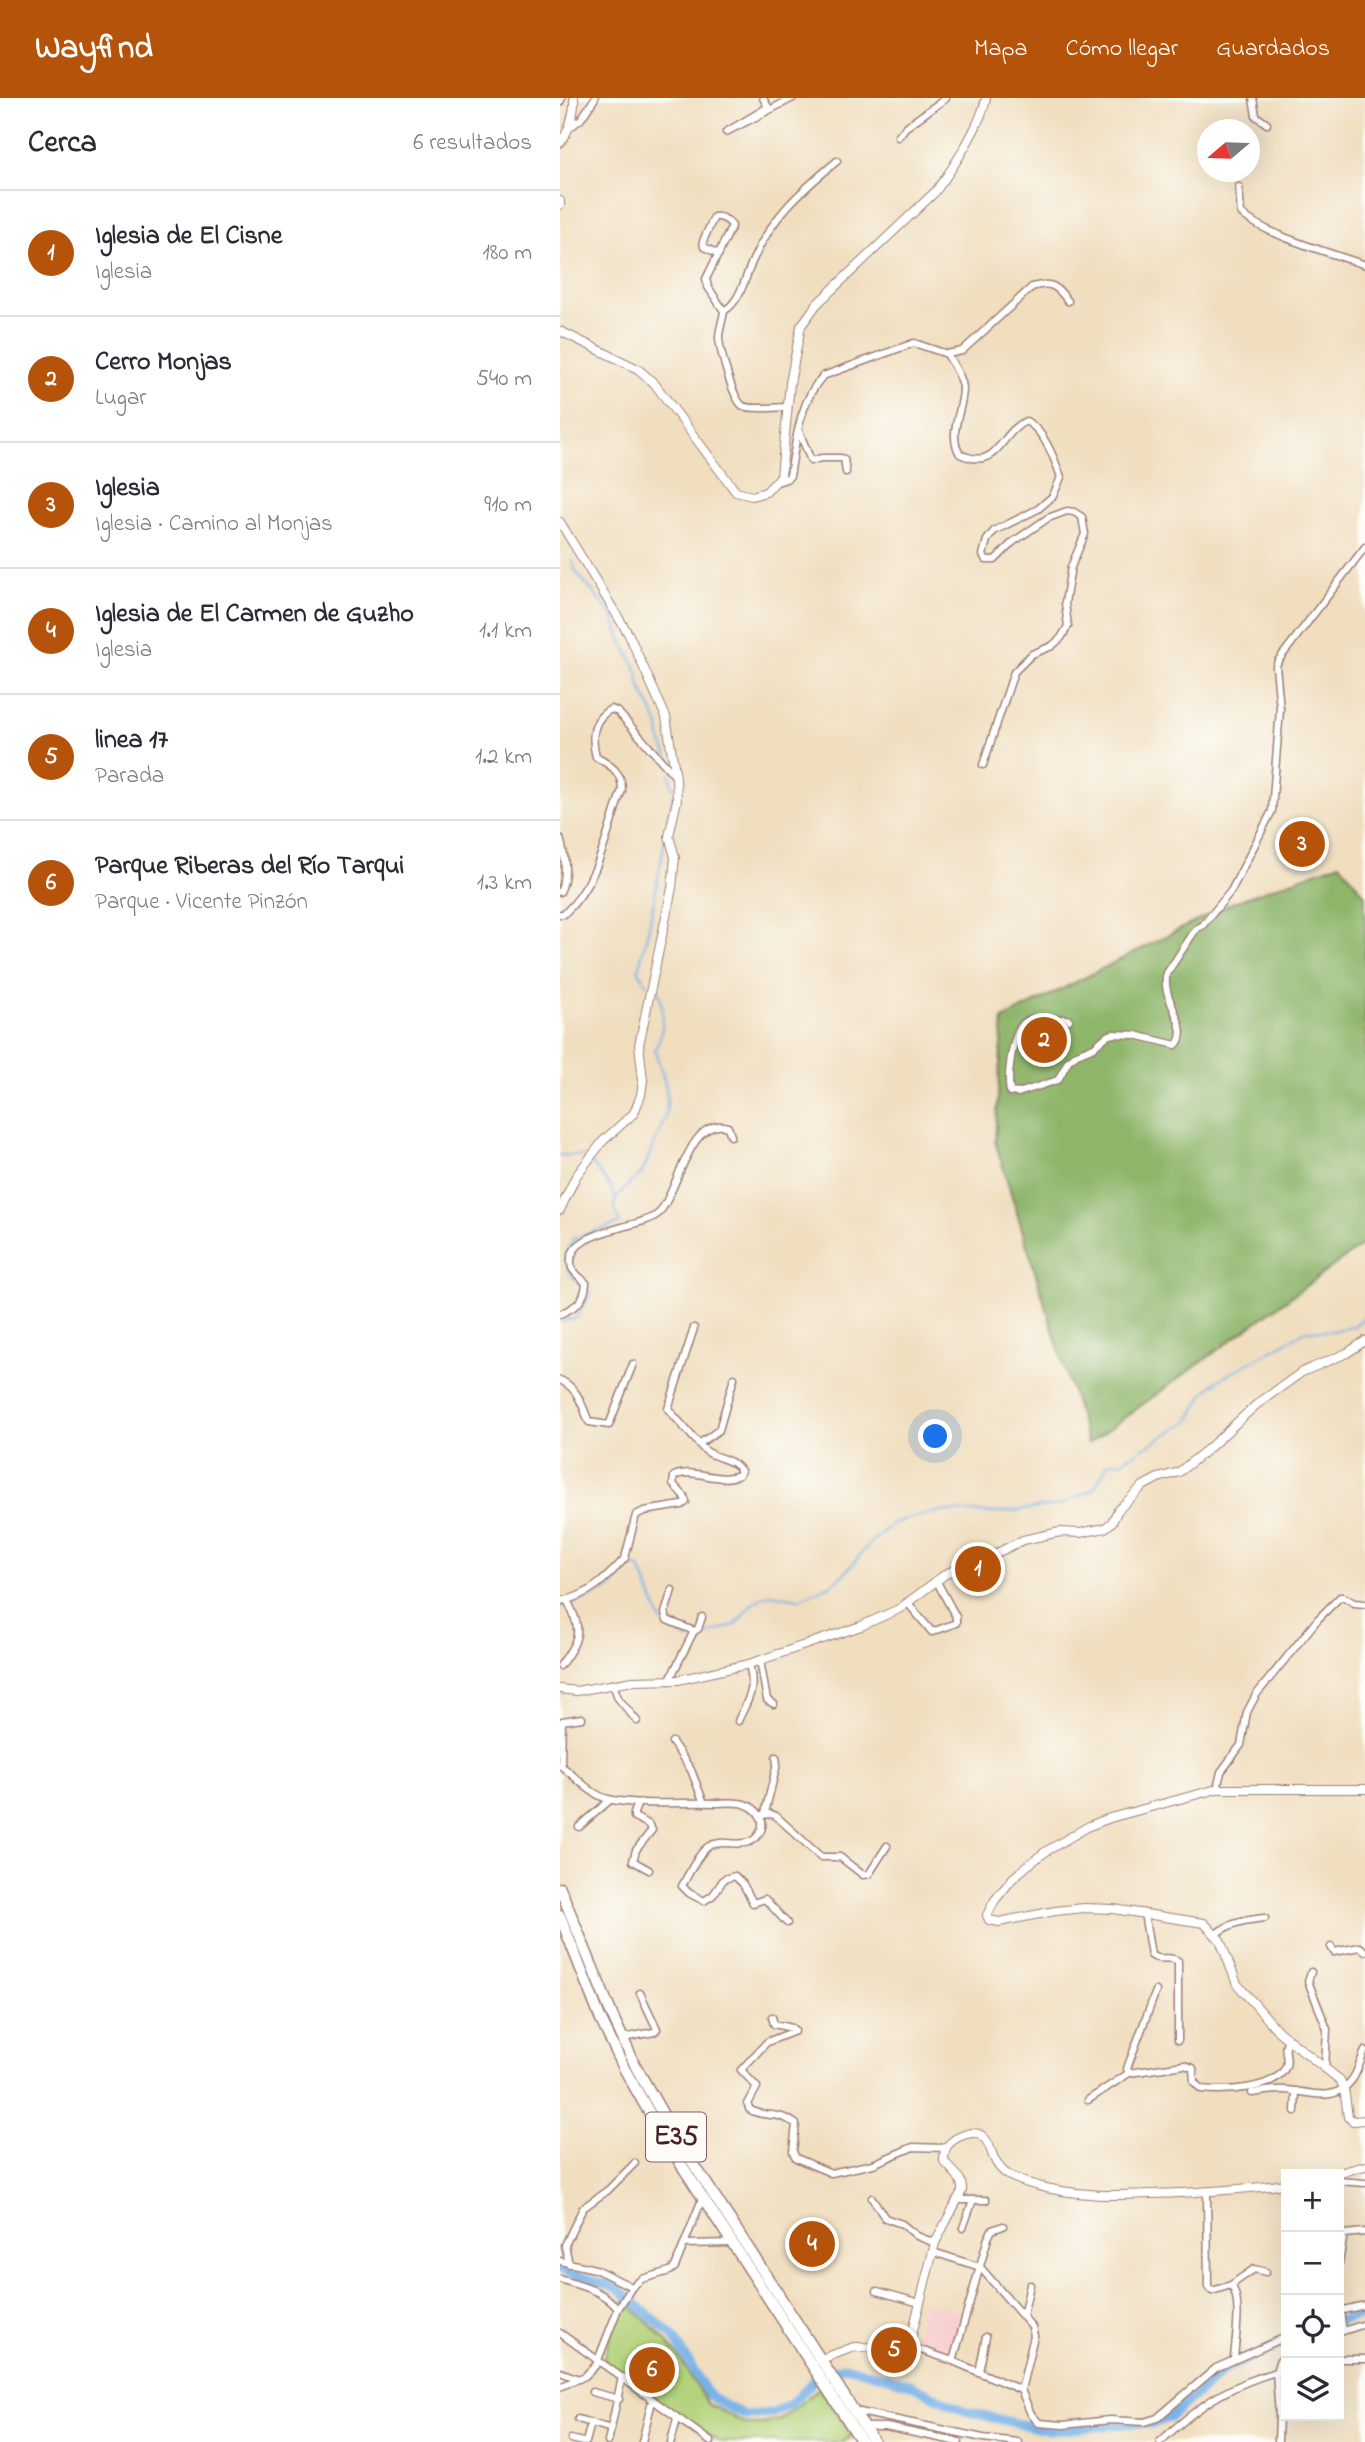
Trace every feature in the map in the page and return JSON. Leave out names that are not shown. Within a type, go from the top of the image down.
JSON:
[{"type":"highway","name":"E35","points":[[560,1888],[636,2067],[671,2129],[832,2388],[859,2428],[874,2442]]},
{"type":"highway","name":"E35","points":[[560,1916],[601,2020],[625,2070],[702,2199],[818,2364]]},
{"type":"highway","name":"E35","points":[[832,2388],[852,2410],[862,2442]]},
{"type":"street","points":[[560,143],[575,106],[574,98]]},
{"type":"street","points":[[567,131],[581,119],[595,98]]},
{"type":"street","points":[[763,98],[768,107],[726,132],[793,98]]},
{"type":"street","points":[[898,137],[906,127],[946,98]]},
{"type":"street","points":[[560,331],[638,369],[654,383],[736,492],[746,495],[766,492],[781,476],[788,407],[801,326],[817,304],[935,192],[982,113],[986,98]]},
{"type":"street","points":[[1253,98],[1256,116],[1267,124]]},
{"type":"street","points":[[724,311],[730,307],[742,289],[764,239],[788,203],[837,161]]},
{"type":"street","points":[[1239,187],[1241,213],[1250,221],[1365,265]]},
{"type":"street","points":[[719,254],[704,247],[702,241],[714,216],[730,222],[732,226],[719,254],[706,279],[708,287],[724,311],[720,344],[737,399],[745,408],[788,407]]},
{"type":"street","points":[[776,482],[786,480],[790,475],[799,429],[815,385],[823,376],[914,343],[947,354],[962,351],[1032,287],[1044,283],[1053,286],[1068,301]]},
{"type":"street","points":[[947,354],[963,387],[956,423],[956,447],[960,454],[979,459],[988,457],[997,451],[1014,427],[1026,421],[1035,426],[1061,477],[1053,496],[1038,509],[994,531],[987,540],[983,555],[986,560],[995,560],[1013,542],[1048,518],[1067,511],[1082,517],[1085,526],[1085,534],[1071,567],[1065,603],[1068,626],[1052,646],[1032,654],[1014,672],[983,765]]},
{"type":"street","points":[[799,429],[811,461],[841,458],[844,459],[846,472]]},
{"type":"street","points":[[560,522],[629,635],[666,717],[677,800],[670,836],[675,867],[639,1045],[643,1080],[640,1096],[634,1112],[603,1141],[576,1176],[560,1210]]},
{"type":"street","points":[[1069,1020],[1034,1019],[1017,1028],[1010,1092],[1023,1092],[1058,1080],[1068,1061],[1113,1034],[1135,1035],[1177,1045],[1182,1035],[1167,997],[1164,981],[1173,962],[1196,929],[1203,925],[1231,891],[1272,811],[1280,709],[1276,666],[1365,547]]},
{"type":"street","points":[[560,914],[573,906],[598,866],[622,790],[622,779],[614,768],[596,757],[595,725],[601,716],[611,709],[618,712],[676,778]]},
{"type":"street","points":[[560,838],[565,866],[561,888]]},
{"type":"street","points":[[560,1314],[578,1305],[586,1290],[585,1281],[576,1275],[570,1264],[570,1254],[575,1245],[600,1233],[658,1214],[690,1149],[699,1137],[710,1126],[720,1124],[728,1127],[731,1136]]},
{"type":"street","points":[[560,1666],[579,1631],[578,1621],[565,1601],[595,1588],[625,1558],[636,1516],[643,1511],[682,1505],[686,1502],[673,1484],[674,1476],[682,1473],[735,1477],[741,1472],[734,1464],[708,1454],[668,1409],[694,1328]]},
{"type":"street","points":[[560,1689],[576,1691],[633,1681],[669,1681],[704,1676],[748,1664],[861,1626],[899,1609],[947,1573],[1023,1540],[1060,1532],[1080,1533],[1105,1528],[1112,1522],[1118,1510],[1143,1486],[1179,1472],[1256,1405],[1301,1372],[1348,1353],[1365,1341]]},
{"type":"street","points":[[560,1380],[574,1389],[589,1422],[609,1424],[633,1364]]},
{"type":"street","points":[[699,1444],[719,1430],[734,1378]]},
{"type":"street","points":[[907,1602],[932,1632],[956,1623],[956,1617],[936,1580]]},
{"type":"street","points":[[672,1590],[665,1617],[691,1638]]},
{"type":"street","points":[[1217,1789],[1222,1772],[1241,1745],[1247,1712],[1264,1684],[1340,1597],[1365,1604]]},
{"type":"street","points":[[669,1681],[702,1617]]},
{"type":"street","points":[[760,1660],[767,1700],[774,1704]]},
{"type":"street","points":[[738,1721],[752,1689],[748,1664]]},
{"type":"street","points":[[613,1684],[618,1698],[637,1721]]},
{"type":"street","points":[[582,1718],[562,1721],[560,1765],[600,1796],[610,1800],[638,1803],[746,1804],[763,1814],[776,1816],[821,1857],[839,1857],[863,1875],[869,1874],[887,1846]]},
{"type":"street","points":[[672,1742],[691,1770],[704,1802]]},
{"type":"street","points":[[776,1757],[777,1764],[760,1833],[746,1843],[718,1843],[706,1847],[682,1886],[704,1901],[713,1895],[724,1879],[735,1876],[741,1880],[753,1903],[765,1899],[787,1923]]},
{"type":"street","points":[[1365,1789],[1217,1789],[1089,1826],[1045,1852],[1013,1878],[987,1915],[993,1922],[1084,1908],[1144,1913],[1204,1923],[1216,1934],[1237,1984],[1279,2032],[1340,2080],[1345,2088],[1348,2117],[1353,2121],[1365,2120]]},
{"type":"street","points":[[579,1827],[610,1800]]},
{"type":"street","points":[[638,1803],[634,1817],[648,1824],[652,1830],[636,1850],[632,1861],[649,1870]]},
{"type":"street","points":[[1144,1913],[1151,1955],[1178,1961],[1178,2040]]},
{"type":"street","points":[[1216,1934],[1244,1920],[1265,1919]]},
{"type":"street","points":[[1331,1947],[1334,1952],[1360,1947],[1365,1951]]},
{"type":"street","points":[[1311,1972],[1309,1986],[1327,2029],[1325,2069]]},
{"type":"street","points":[[1129,2073],[1127,2069],[1156,1991]]},
{"type":"street","points":[[623,2038],[654,2032],[657,2029],[640,1993]]},
{"type":"street","points":[[772,2017],[774,2024],[795,2031],[767,2042],[741,2071],[757,2087],[748,2104],[749,2109],[761,2114],[783,2116],[796,2124],[793,2152],[796,2158],[831,2173],[873,2164],[913,2147],[946,2148]]},
{"type":"street","points":[[1088,2100],[1129,2073],[1184,2065],[1193,2068],[1194,2082],[1201,2089],[1237,2090],[1270,2083],[1278,2078],[1286,2066],[1284,2047],[1288,2040]]},
{"type":"street","points":[[1252,2093],[1279,2090],[1323,2095],[1345,2088],[1353,2080],[1365,2051]]},
{"type":"street","points":[[1294,2111],[1296,2091]]},
{"type":"street","points":[[909,2346],[934,2248],[962,2184],[944,2161],[946,2148],[956,2139],[976,2132],[984,2136],[994,2159],[1005,2174],[1034,2185],[1096,2196],[1207,2192],[1281,2184]]},
{"type":"street","points":[[569,2264],[565,2245],[583,2208],[608,2190],[635,2163]]},
{"type":"street","points":[[1344,2172],[1365,2166]]},
{"type":"street","points":[[1344,2181],[1365,2183]]},
{"type":"street","points":[[1207,2192],[1208,2287],[1212,2291],[1231,2286],[1254,2269],[1266,2272]]},
{"type":"street","points":[[872,2198],[885,2218],[902,2224],[934,2248],[980,2267],[1032,2327],[1034,2336],[1021,2390],[1034,2419],[1039,2423],[1063,2425],[1110,2420],[1144,2422],[1157,2417],[1216,2368],[1281,2339]]},
{"type":"street","points":[[560,2387],[579,2379],[599,2361],[621,2302],[630,2290],[642,2279],[675,2267],[702,2199]]},
{"type":"street","points":[[956,2200],[986,2200]]},
{"type":"street","points":[[963,2228],[973,2200]]},
{"type":"street","points":[[953,2361],[992,2230],[1003,2226]]},
{"type":"street","points":[[1344,2234],[1365,2232]]},
{"type":"street","points":[[684,2244],[732,2244]]},
{"type":"street","points":[[560,2261],[595,2269],[630,2290]]},
{"type":"street","points":[[562,2282],[592,2289],[609,2299],[618,2309]]},
{"type":"street","points":[[1023,2316],[1030,2285]]},
{"type":"street","points":[[1231,2286],[1234,2289],[1237,2308],[1234,2359]]},
{"type":"street","points":[[877,2291],[920,2303]]},
{"type":"street","points":[[1344,2311],[1365,2305]]},
{"type":"street","points":[[1344,2329],[1365,2324]]},
{"type":"street","points":[[560,2333],[701,2439],[711,2442]]},
{"type":"street","points":[[979,2372],[986,2337]]},
{"type":"street","points":[[818,2364],[854,2347],[909,2346],[953,2361],[1021,2390]]},
{"type":"street","points":[[1278,2442],[1276,2372],[1279,2362],[1284,2358]]},
{"type":"street","points":[[1344,2359],[1365,2359]]},
{"type":"street","points":[[1160,2442],[1213,2398],[1249,2379],[1281,2370]]},
{"type":"street","points":[[560,2372],[579,2379]]},
{"type":"street","points":[[608,2442],[622,2377]]},
{"type":"street","points":[[592,2392],[619,2399]]},
{"type":"street","points":[[642,2442],[652,2401]]},
{"type":"street","points":[[852,2410],[984,2438],[1018,2442]]},
{"type":"street","points":[[671,2442],[677,2419]]},
{"type":"street","points":[[578,2420],[611,2429]]},
{"type":"street","points":[[571,2439],[585,2442],[591,2423]]},
{"type":"street","points":[[859,2428],[886,2427],[959,2442]]},
{"type":"shaded area","points":[[925,2301],[965,2314],[953,2356],[914,2344]]},
{"type":"green space","points":[[1340,863],[1365,895],[1365,1243],[1088,1444],[995,1141],[1003,1019],[1234,902]]},
{"type":"green space","points":[[625,2301],[677,2354],[708,2404],[746,2424],[763,2424],[780,2420],[819,2388],[852,2435],[844,2442],[720,2442],[692,2426],[603,2359]]},
{"type":"waterway","points":[[572,560],[576,572],[613,616],[620,637],[638,672],[639,684],[659,726],[660,737],[670,763]]},
{"type":"waterway","points":[[670,774],[673,789]]},
{"type":"waterway","points":[[647,985],[638,970],[649,927],[673,795]]},
{"type":"waterway","points":[[560,1322],[576,1318],[590,1295],[588,1288],[574,1278],[567,1268],[567,1255],[573,1239],[620,1223],[614,1204],[622,1191],[642,1173],[665,1118],[666,1091],[655,1050],[662,1020],[662,1004],[658,990]]},
{"type":"waterway","points":[[560,1155],[583,1156]]},
{"type":"waterway","points":[[592,1164],[610,1186],[616,1200]]},
{"type":"waterway","points":[[694,1639],[735,1625],[753,1603],[763,1597],[771,1594],[799,1599],[830,1585],[846,1572],[871,1542],[891,1525],[905,1519],[942,1511],[997,1513],[1060,1505],[1094,1489],[1109,1462],[1120,1462],[1189,1421],[1204,1393],[1220,1379],[1306,1331],[1332,1331],[1354,1326],[1365,1317]]},
{"type":"waterway","points":[[572,1604],[609,1589],[634,1566],[640,1568],[662,1622],[688,1640]]},
{"type":"waterway","points":[[560,1606],[566,1605]]},
{"type":"waterway","points":[[560,2270],[618,2288],[673,2336],[708,2394],[745,2415],[774,2413],[790,2404],[817,2378],[845,2366],[910,2384],[965,2411],[1049,2431],[1152,2424],[1169,2418],[1227,2368],[1281,2344]]},
{"type":"waterway","points":[[1344,2320],[1365,2314]]},
{"type":"place","name":"Iglesia","points":[[1302,844]]},
{"type":"place","name":"Cerro Monjas","points":[[1044,1040]]},
{"type":"place","name":"Iglesia de El Cisne","points":[[978,1569]]},
{"type":"place","name":"Iglesia de El Carmen de Guzho","points":[[812,2244]]},
{"type":"place","name":"linea 17","points":[[894,2350]]},
{"type":"place","name":"Parque Riberas del Río Tarqui","points":[[652,2370]]}]
